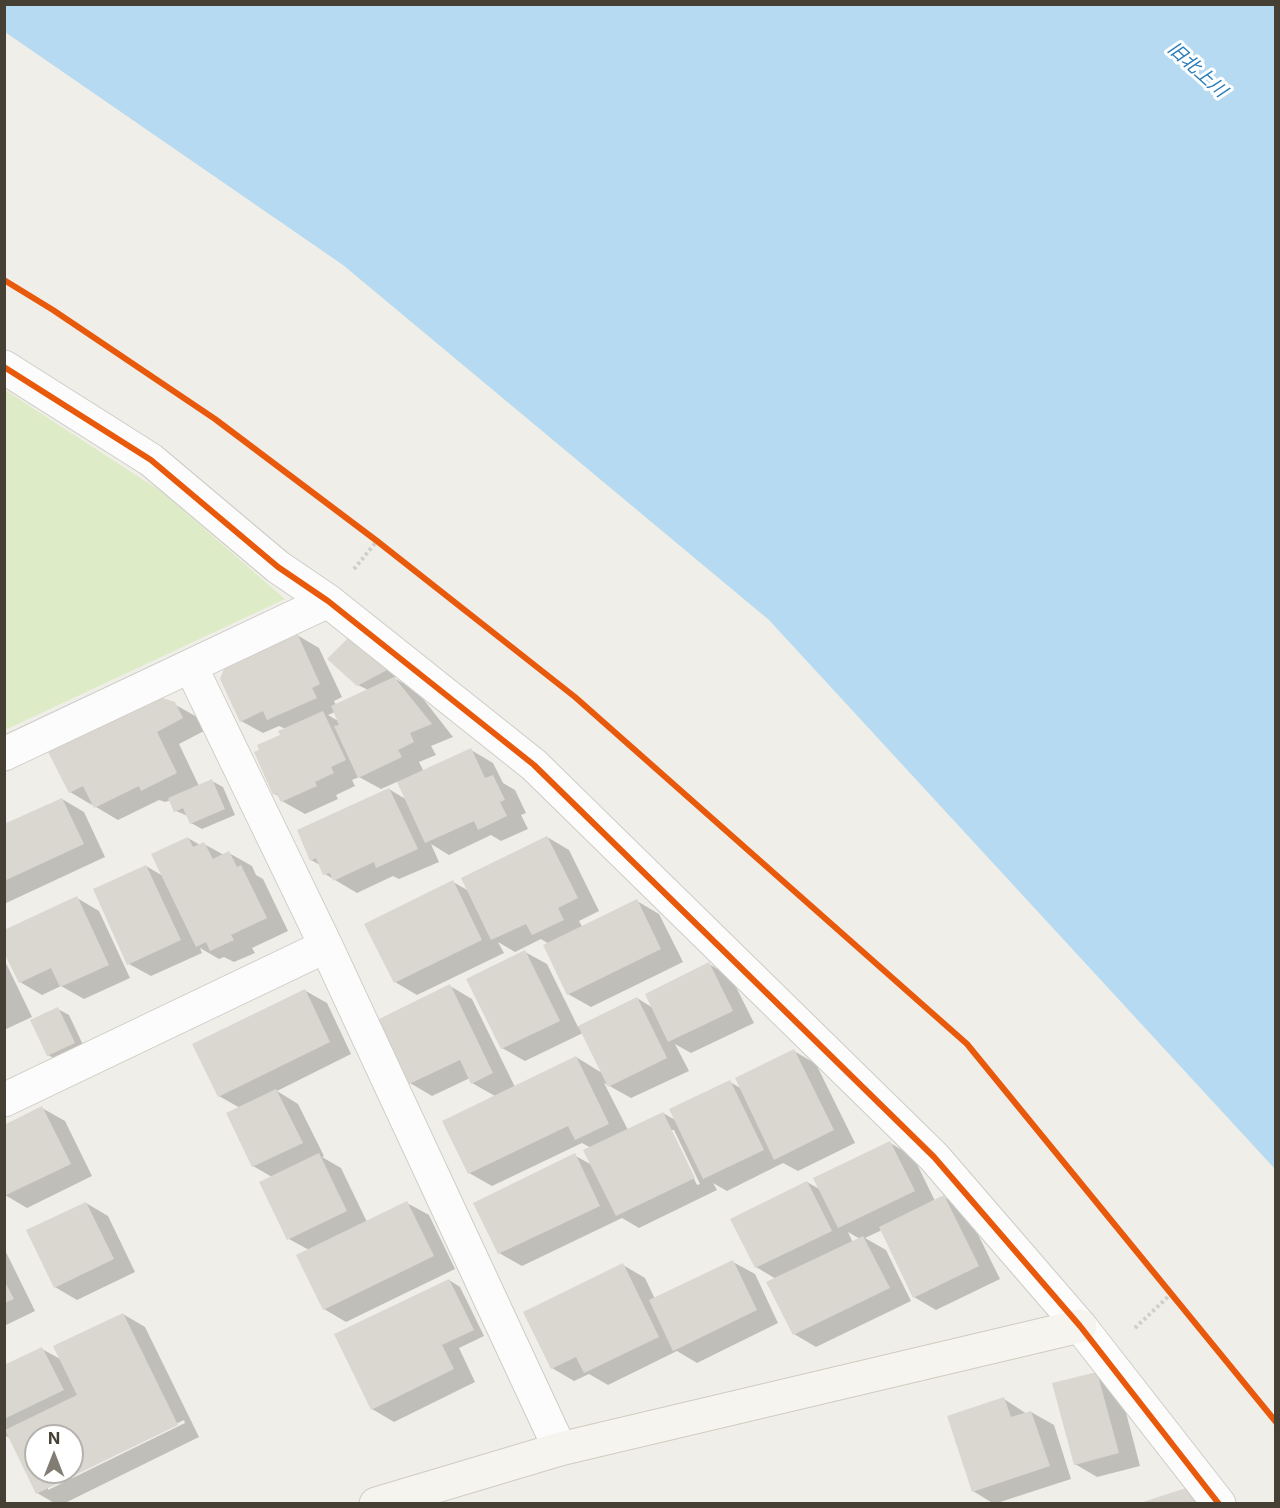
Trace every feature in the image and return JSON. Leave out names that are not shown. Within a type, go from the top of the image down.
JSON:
[{"type":"street","points":[[4,367],[151,460],[278,567],[328,601],[534,765],[934,1157],[1080,1326],[1219,1503]]},
{"type":"street","points":[[4,754],[328,601]]},
{"type":"street","points":[[191,667],[326,946],[561,1449]]},
{"type":"street","points":[[4,1100],[326,946]]},
{"type":"street","points":[[376,1503],[561,1449],[1080,1326]]},
{"type":"path","points":[[367,534],[386,549]]},
{"type":"path","points":[[1164,1285],[1179,1303]]},
{"type":"path","points":[[1104,1357],[1171,1294]]},
{"type":"green space","points":[[5,390],[162,492],[285,599],[5,730]]},
{"type":"water","name":"旧北上川","points":[[5,4],[1275,5],[1275,1169],[769,620],[343,265],[5,32]]},
{"type":"building","points":[[297,633],[320,684],[312,688],[317,698],[267,720],[263,711],[240,722],[220,679],[225,666]]},
{"type":"building","points":[[350,636],[389,669],[357,686],[327,659]]},
{"type":"building","points":[[394,677],[432,724],[410,733],[414,742],[398,750],[402,757],[358,778],[334,726],[339,725],[331,706]]},
{"type":"building","points":[[156,696],[175,702],[183,718],[157,732],[177,773],[141,791],[139,786],[94,808],[83,786],[69,793],[47,750]]},
{"type":"building","points":[[323,711],[346,760],[331,767],[334,773],[315,782],[317,786],[281,802],[276,793],[273,795],[254,752],[259,750],[257,745],[280,735],[278,731]]},
{"type":"building","points":[[471,748],[485,778],[493,775],[505,800],[500,802],[507,816],[478,830],[474,821],[425,843],[397,782]]},
{"type":"building","points":[[212,779],[225,809],[190,824],[183,808],[174,812],[168,798]]},
{"type":"building","points":[[389,788],[418,849],[376,868],[374,862],[333,881],[330,873],[323,875],[316,858],[310,861],[297,830]]},
{"type":"building","points":[[62,798],[84,844],[4,881],[4,824]]},
{"type":"building","points":[[547,836],[578,898],[558,908],[564,920],[532,935],[526,924],[491,940],[461,878]]},
{"type":"building","points":[[188,837],[193,847],[204,842],[213,859],[229,851],[237,867],[241,865],[267,918],[231,935],[234,940],[210,951],[206,942],[196,947],[151,854]]},
{"type":"building","points":[[146,865],[181,940],[127,965],[93,889]]},
{"type":"building","points":[[453,880],[482,940],[394,983],[364,924]]},
{"type":"building","points":[[77,896],[109,965],[60,987],[51,968],[19,983],[4,953],[4,930]]},
{"type":"building","points":[[637,899],[661,949],[567,995],[543,945]]},
{"type":"building","points":[[525,950],[560,1021],[501,1049],[466,979]]},
{"type":"building","points":[[709,962],[733,1011],[668,1042],[645,994]]},
{"type":"building","points":[[450,984],[493,1073],[471,1084],[460,1060],[409,1084],[377,1020]]},
{"type":"building","points":[[305,989],[330,1042],[218,1097],[192,1044]]},
{"type":"building","points":[[637,997],[667,1058],[608,1087],[578,1026]]},
{"type":"building","points":[[58,1007],[75,1043],[47,1056],[30,1020]]},
{"type":"building","points":[[794,1049],[834,1130],[774,1160],[735,1078]]},
{"type":"building","points":[[576,1056],[609,1124],[575,1140],[568,1126],[468,1174],[442,1121]]},
{"type":"building","points":[[730,1080],[764,1150],[703,1179],[669,1109]]},
{"type":"building","points":[[276,1089],[303,1143],[252,1167],[226,1113]]},
{"type":"building","points":[[42,1106],[71,1164],[4,1196],[4,1125]]},
{"type":"building","points":[[663,1112],[695,1178],[616,1216],[583,1150]]},
{"type":"building","points":[[890,1141],[915,1191],[838,1228],[813,1178]]},
{"type":"building","points":[[319,1153],[347,1211],[287,1240],[259,1182]]},
{"type":"building","points":[[575,1153],[600,1206],[498,1254],[473,1203]]},
{"type":"building","points":[[807,1181],[832,1231],[755,1268],[730,1219]]},
{"type":"building","points":[[944,1195],[979,1266],[913,1298],[879,1227]]},
{"type":"building","points":[[407,1201],[434,1256],[323,1310],[296,1255]]},
{"type":"building","points":[[86,1202],[114,1259],[54,1288],[26,1230]]},
{"type":"building","points":[[863,1236],[890,1288],[793,1335],[766,1282]]},
{"type":"building","points":[[733,1260],[757,1310],[673,1351],[649,1300]]},
{"type":"building","points":[[623,1263],[659,1337],[584,1373],[576,1357],[551,1369],[523,1312]]},
{"type":"building","points":[[449,1279],[474,1330],[442,1345],[454,1369],[371,1410],[334,1334]]},
{"type":"building","points":[[4,1280],[14,1299],[4,1303]]},
{"type":"building","points":[[123,1313],[178,1425],[84,1471],[84,1424],[24,1424],[24,1469],[5,1430],[77,1395],[53,1346]]},
{"type":"building","points":[[42,1347],[64,1390],[4,1419],[4,1365]]},
{"type":"building","points":[[1097,1372],[1119,1453],[1074,1465],[1052,1383]]},
{"type":"building","points":[[1004,1397],[1011,1417],[1031,1411],[1050,1466],[972,1492],[947,1416]]},
{"type":"building","points":[[31,1484],[57,1484],[36,1494]]},
{"type":"building","points":[[1195,1485],[1201,1504],[1140,1504],[1140,1503]]},
{"type":"cycle path","points":[[4,280],[53,310],[215,419],[377,541],[575,697],[967,1044],[1276,1422]]},
{"type":"cycle path","points":[[4,367],[151,460],[278,567],[328,601],[534,765],[934,1157],[1080,1326],[1219,1504]]}]
